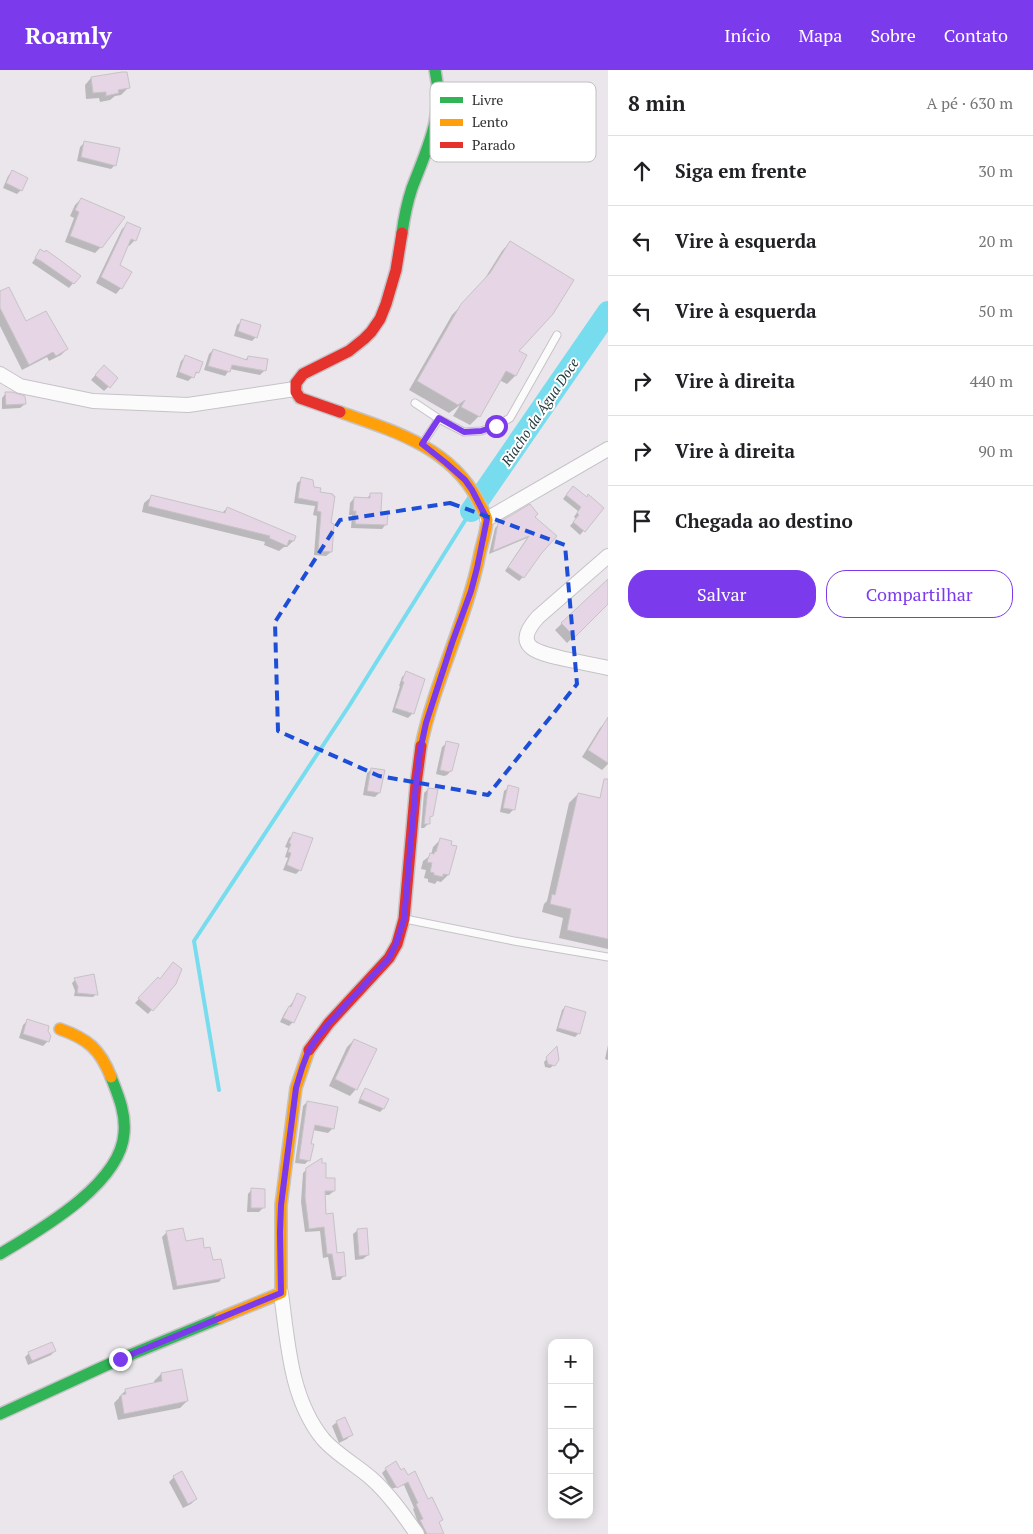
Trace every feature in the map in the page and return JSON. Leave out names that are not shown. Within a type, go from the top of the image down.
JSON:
[{"type":"street","points":[[417,1534],[395,1503],[371,1478],[325,1441],[308,1416],[296,1388],[291,1362],[281,1293],[280,1232],[281,1205],[296,1088],[308,1052],[329,1023],[389,958],[396,944],[404,919],[420,751],[426,723],[471,591],[481,553],[487,519],[465,480],[422,444],[383,427],[300,398],[294,389],[297,379],[304,374],[362,342],[371,333],[383,315],[390,295],[408,203],[430,146]]},
{"type":"street","points":[[0,374],[20,386],[93,401],[188,405],[294,389]]},
{"type":"street","points":[[487,519],[608,449]]},
{"type":"street","points":[[608,556],[538,617],[527,631],[527,642],[532,649],[543,654],[608,668]]},
{"type":"street","points":[[0,1254],[45,1226],[84,1196],[111,1169],[123,1146],[126,1129],[124,1113],[114,1084],[102,1059],[91,1044],[60,1029]]},
{"type":"street","points":[[0,1414],[120,1359],[281,1293]]},
{"type":"lane","points":[[415,403],[464,432],[481,431],[496,426],[510,418],[557,335]]},
{"type":"lane","points":[[422,444],[439,418]]},
{"type":"lane","points":[[404,919],[608,957]]},
{"type":"highlighted area","points":[[450,503],[565,545],[577,684],[488,795],[379,776],[278,731],[275,622],[340,520]]},
{"type":"building","points":[[127,72],[130,88],[118,90],[119,93],[106,96],[106,92],[93,93],[91,77]]},
{"type":"building","points":[[84,141],[120,148],[116,166],[81,157]]},
{"type":"building","points":[[12,170],[28,178],[22,191],[6,183]]},
{"type":"building","points":[[81,198],[125,217],[102,248],[70,236],[79,212],[75,210]]},
{"type":"building","points":[[127,222],[141,228],[136,241],[131,239],[120,265],[132,272],[122,289],[101,277]]},
{"type":"building","points":[[510,241],[574,280],[553,314],[519,351],[527,355],[516,376],[506,371],[480,417],[461,407],[465,400],[458,405],[417,381],[461,304],[490,273]]},
{"type":"building","points":[[40,249],[45,252],[46,250],[81,276],[74,284],[35,258]]},
{"type":"building","points":[[9,287],[26,321],[46,311],[68,349],[56,356],[53,352],[29,365],[0,308],[0,291]]},
{"type":"building","points":[[241,319],[261,325],[257,338],[238,331]]},
{"type":"building","points":[[213,349],[247,360],[248,356],[268,359],[266,371],[232,365],[230,372],[208,366]]},
{"type":"building","points":[[185,355],[203,362],[199,373],[196,372],[194,378],[179,372]]},
{"type":"building","points":[[104,365],[118,378],[110,388],[95,375]]},
{"type":"building","points":[[5,392],[25,396],[26,404],[6,405]]},
{"type":"building","points":[[301,477],[313,480],[314,487],[321,488],[320,492],[335,496],[331,523],[334,524],[332,552],[318,551],[321,512],[317,511],[318,502],[298,498]]},
{"type":"building","points":[[573,486],[587,497],[588,494],[604,508],[585,532],[573,522],[579,515],[577,513],[581,507],[566,495]]},
{"type":"building","points":[[370,493],[382,493],[381,512],[388,513],[387,525],[355,524],[356,511],[353,511],[354,497],[370,498]]},
{"type":"building","points":[[151,495],[225,513],[227,507],[296,536],[294,541],[289,540],[287,546],[269,538],[270,536],[148,506]]},
{"type":"building","points":[[530,504],[538,514],[535,517],[557,536],[524,578],[508,567],[529,536],[493,551],[498,523]]},
{"type":"building","points":[[608,579],[608,604],[575,637],[561,623]]},
{"type":"building","points":[[406,671],[425,679],[414,714],[395,708]]},
{"type":"building","points":[[608,717],[608,763],[588,750]]},
{"type":"building","points":[[446,741],[459,744],[452,771],[449,772],[440,770]]},
{"type":"building","points":[[371,768],[385,770],[380,793],[367,791]]},
{"type":"building","points":[[604,779],[608,779],[608,939],[567,930],[571,909],[550,904],[552,894],[555,895],[578,793],[600,798]]},
{"type":"building","points":[[508,785],[519,788],[515,810],[503,808]]},
{"type":"building","points":[[428,788],[438,789],[433,816],[430,817],[430,824],[424,824]]},
{"type":"building","points":[[293,832],[313,838],[301,871],[287,865],[291,853],[288,852],[291,844],[289,843]]},
{"type":"building","points":[[440,838],[452,841],[451,845],[457,846],[449,875],[443,874],[443,877],[430,872],[432,863],[427,862],[430,853],[434,854],[436,852]]},
{"type":"building","points":[[173,962],[182,969],[176,984],[153,1011],[138,998],[158,977],[160,979]]},
{"type":"building","points":[[94,974],[98,995],[77,993],[78,987],[74,978]]},
{"type":"building","points":[[297,993],[306,997],[294,1023],[283,1018],[289,1006],[291,1007]]},
{"type":"building","points":[[565,1006],[586,1012],[580,1034],[558,1028]]},
{"type":"building","points":[[27,1019],[49,1026],[48,1031],[51,1036],[49,1042],[23,1034]]},
{"type":"building","points":[[354,1039],[377,1049],[357,1090],[335,1079]]},
{"type":"building","points":[[557,1046],[559,1060],[555,1066],[548,1064],[546,1057]]},
{"type":"building","points":[[365,1088],[389,1099],[384,1109],[360,1099]]},
{"type":"building","points":[[307,1101],[338,1107],[334,1129],[315,1125],[311,1144],[314,1144],[310,1161],[299,1159]]},
{"type":"building","points":[[322,1158],[322,1163],[326,1163],[326,1178],[335,1178],[335,1191],[325,1191],[326,1214],[333,1213],[337,1253],[344,1252],[346,1276],[336,1277],[332,1254],[327,1254],[324,1227],[309,1229],[305,1197],[306,1168]]},
{"type":"building","points":[[251,1188],[265,1189],[265,1208],[251,1208]]},
{"type":"building","points":[[183,1228],[186,1241],[203,1238],[204,1248],[210,1247],[213,1260],[221,1259],[225,1278],[177,1286],[166,1231]]},
{"type":"building","points":[[367,1228],[369,1255],[359,1256],[357,1229]]},
{"type":"building","points":[[52,1342],[56,1351],[32,1361],[28,1352]]},
{"type":"building","points":[[182,1369],[188,1401],[124,1414],[121,1395],[126,1394],[125,1389],[162,1381],[161,1373]]},
{"type":"building","points":[[345,1417],[353,1435],[343,1439],[336,1421]]},
{"type":"building","points":[[396,1461],[401,1470],[404,1468],[408,1475],[415,1471],[428,1499],[432,1497],[443,1520],[439,1522],[444,1534],[427,1534],[420,1520],[423,1519],[416,1504],[418,1503],[408,1482],[397,1488],[385,1468]]},
{"type":"building","points":[[182,1471],[197,1499],[188,1504],[173,1476]]},
{"type":"waterway","name":"Riacho da Água Doce","points":[[471,511],[608,312]]},
{"type":"waterway","points":[[219,1090],[194,941],[349,706],[471,511]]},
{"type":"traffic: fast","points":[[435,70],[436,82]]},
{"type":"traffic: fast","points":[[402,233],[410,194],[430,142]]},
{"type":"traffic: fast","points":[[0,1254],[56,1219],[76,1204],[109,1170],[119,1152],[124,1133],[124,1118],[121,1104],[111,1077]]},
{"type":"traffic: fast","points":[[0,1414],[120,1359],[220,1318]]},
{"type":"traffic: slow","points":[[340,412],[399,434],[435,453],[465,481],[477,499],[487,520],[467,602],[434,697],[421,746]]},
{"type":"traffic: slow","points":[[60,1029],[86,1041],[92,1046],[107,1067],[111,1077]]},
{"type":"traffic: slow","points":[[220,1318],[281,1293],[281,1205],[296,1088],[309,1050]]},
{"type":"traffic: jam","points":[[340,412],[300,398],[296,392],[296,383],[303,374],[349,351],[371,332],[380,319],[386,304],[396,270],[402,233]]},
{"type":"traffic: jam","points":[[309,1050],[329,1023],[389,958],[397,944],[404,919],[421,746]]},
{"type":"route","points":[[120,1359],[281,1293],[281,1205],[296,1088],[308,1052],[316,1039],[389,958],[401,931],[404,919],[420,751],[426,723],[471,591],[487,519],[465,480],[422,444],[439,418],[464,432],[481,431],[496,426]]}]
